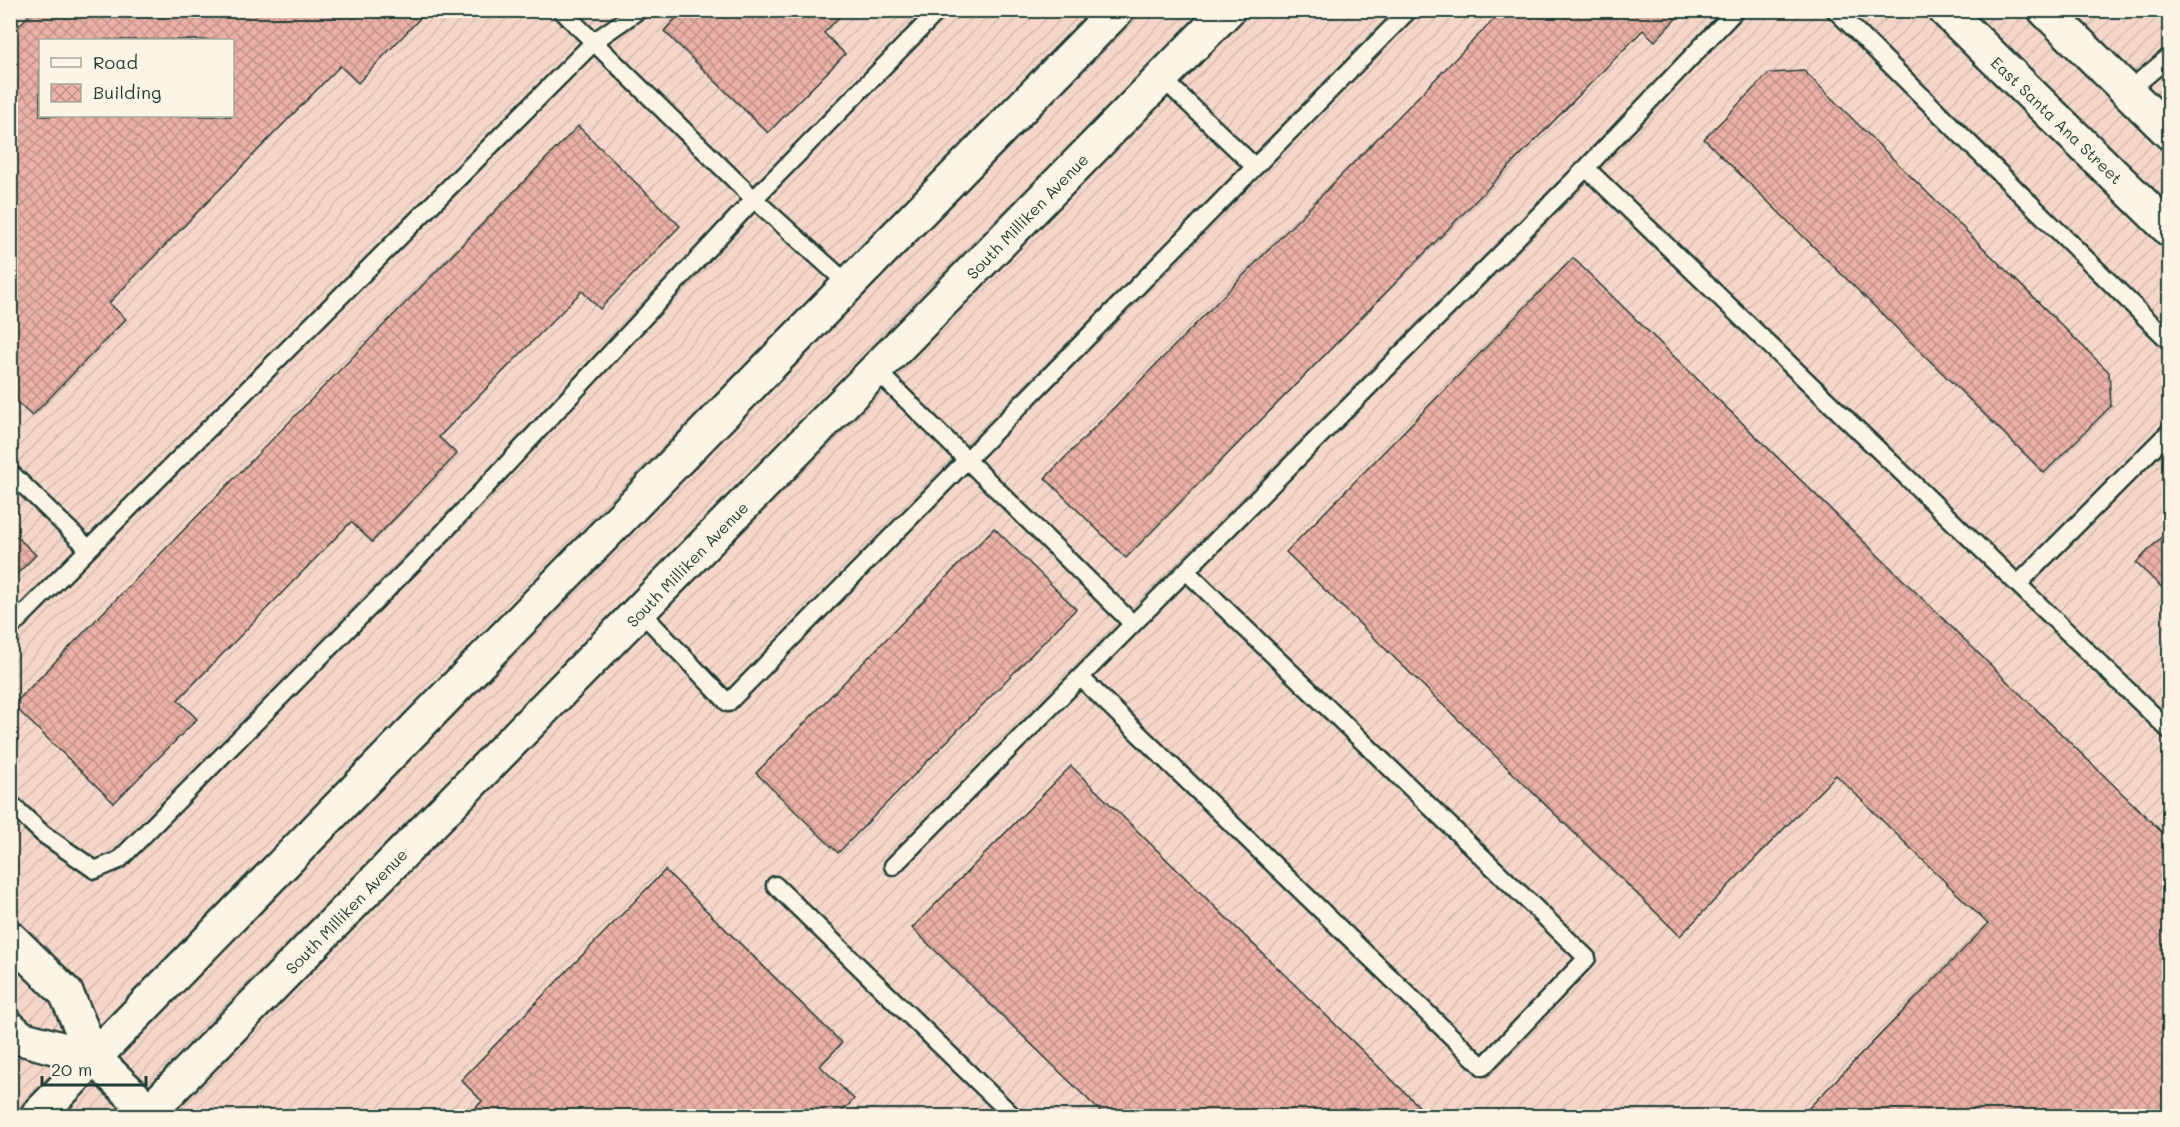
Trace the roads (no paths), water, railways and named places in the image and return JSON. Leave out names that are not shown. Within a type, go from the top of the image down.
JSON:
[{"type":"main road","points":[[37,1116],[1117,10]]},
{"type":"main road","name":"South Milliken Avenue","points":[[149,1115],[1228,10]]},
{"type":"main road","name":"East Santa Ana Street","points":[[1945,10],[2169,230]]},
{"type":"main road","points":[[2045,10],[2169,133]]},
{"type":"main road","points":[[10,938],[66,993],[93,1058],[149,1115]]},
{"type":"main road","points":[[10,1028],[21,1038],[93,1058]]},
{"type":"lane","points":[[561,10],[753,199],[849,285]]},
{"type":"lane","points":[[10,628],[593,44],[639,10]]},
{"type":"lane","points":[[10,803],[43,834],[95,870],[119,860],[438,538],[753,199],[939,10]]},
{"type":"lane","points":[[640,611],[728,703],[1410,10]]},
{"type":"lane","points":[[893,867],[1587,168],[1736,10]]},
{"type":"lane","points":[[1835,10],[2169,342]]},
{"type":"lane","points":[[2127,92],[2169,56]]},
{"type":"lane","points":[[1162,78],[1255,166]]},
{"type":"lane","points":[[1587,168],[2169,731]]},
{"type":"lane","points":[[876,370],[1133,624]]},
{"type":"lane","points":[[2018,584],[2169,431]]},
{"type":"lane","points":[[10,472],[89,549]]},
{"type":"lane","points":[[1080,677],[1483,1067],[1587,958],[1186,571]]},
{"type":"lane","points":[[775,885],[1013,1116]]}]
